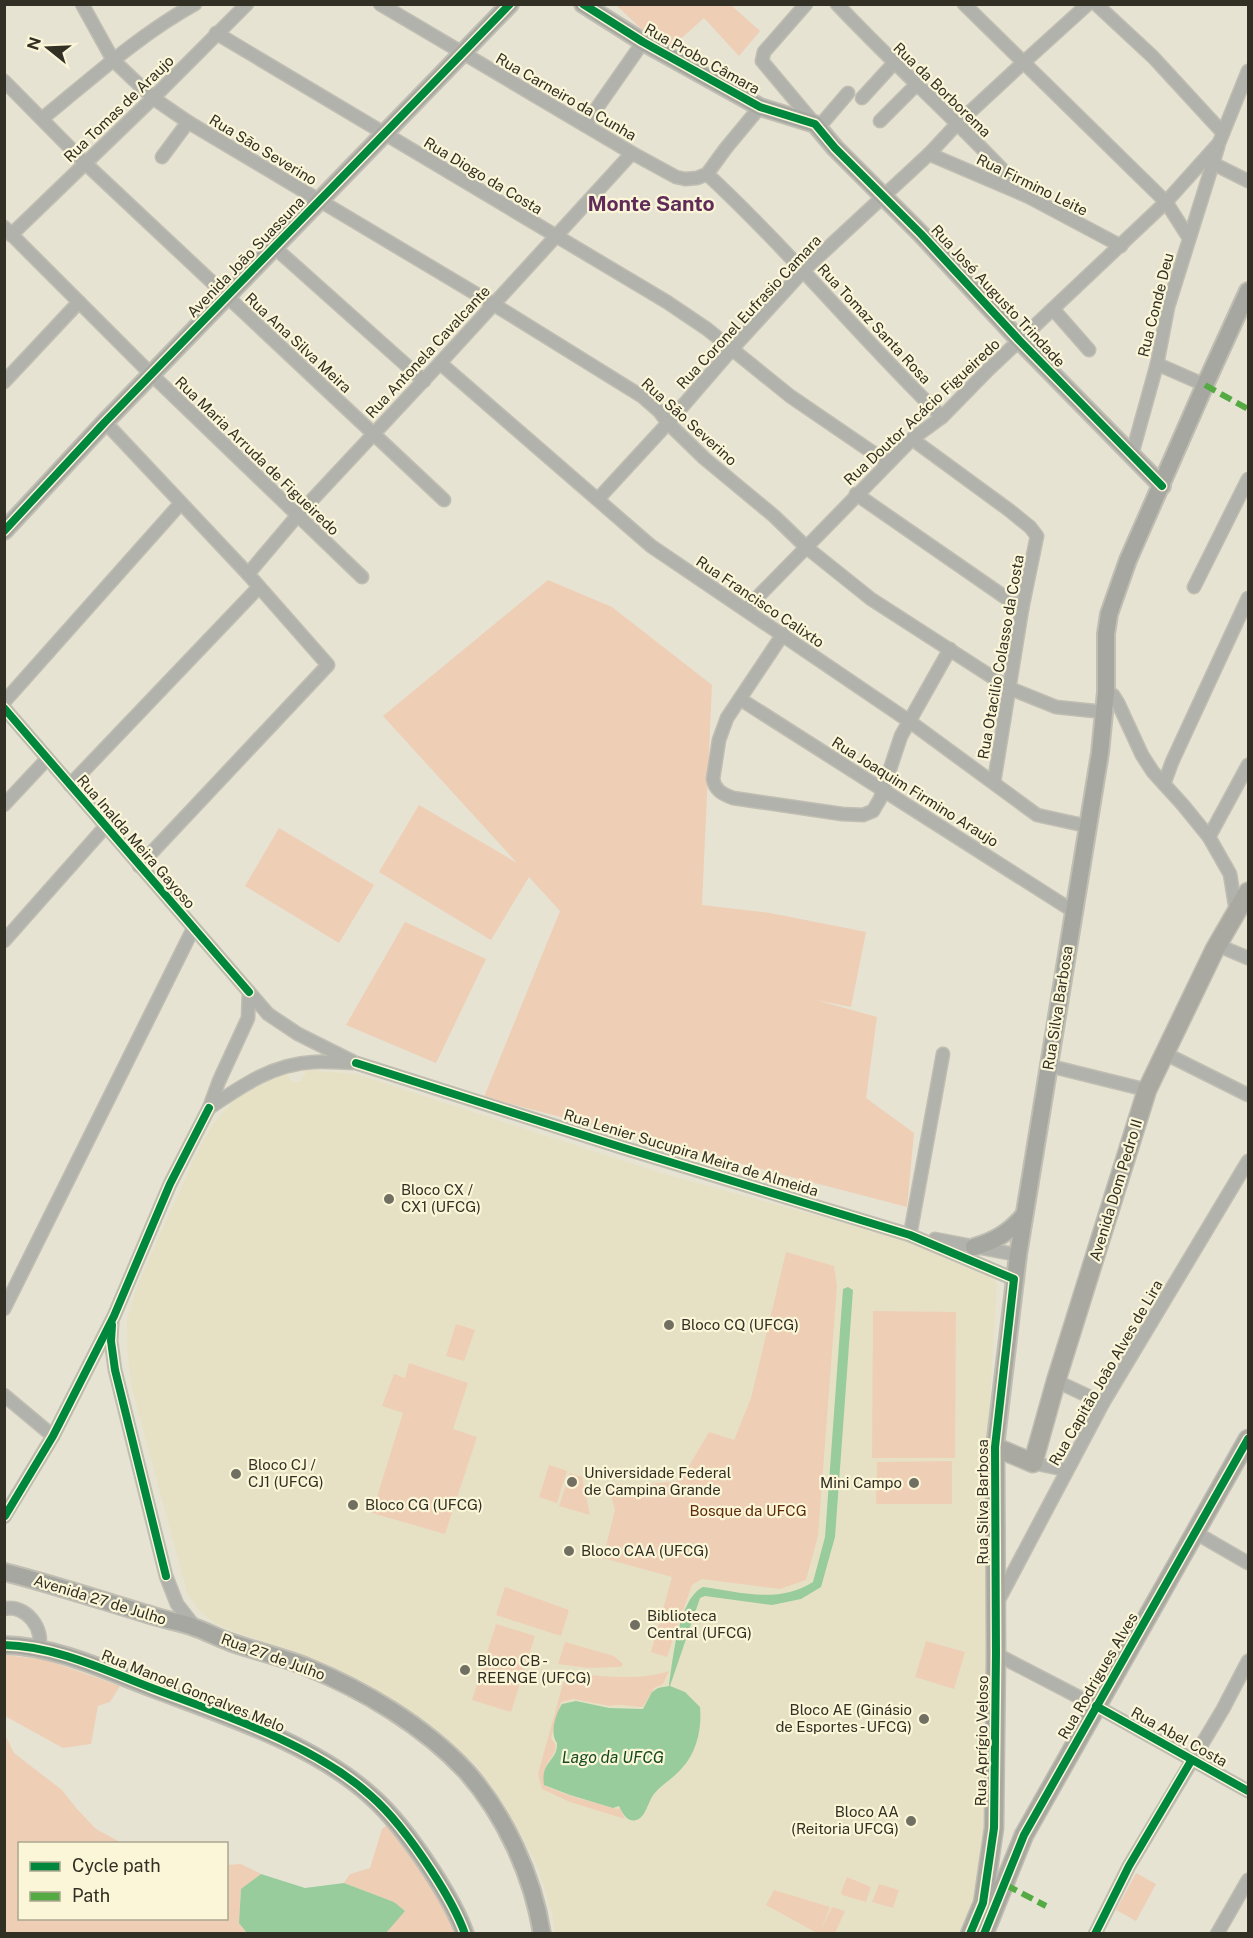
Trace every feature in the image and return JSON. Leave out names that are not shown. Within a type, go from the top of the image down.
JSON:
[{"type":"main road","name":"Avenida Dom Pedro II","points":[[1034,1463],[1056,1381],[1147,1090],[1217,945],[1248,892]]},
{"type":"main road","name":"Rua Rodrigues Alves","points":[[984,1934],[1024,1835],[1248,1439]]},
{"type":"main road","points":[[995,1447],[1034,1463]]},
{"type":"main road","name":"Rua Silva Barbosa","points":[[995,1447],[996,1654]]},
{"type":"main road","name":"Rua Aprígio Veloso","points":[[994,1828],[996,1654]]},
{"type":"main road","points":[[970,1934],[984,1903],[994,1828],[1005,1835],[1024,1835]]},
{"type":"street","name":"Rua São Severino","points":[[82,4],[113,60],[153,98],[188,122],[643,396],[704,458],[774,516],[806,547],[871,599],[1009,688],[1056,707],[1104,712]]},
{"type":"street","points":[[43,118],[113,60],[173,16],[195,4]]},
{"type":"street","name":"Rua Tomas de Araujo","points":[[8,231],[153,98],[247,4]]},
{"type":"street","name":"Rua Carneiro da Cunha","points":[[380,4],[676,177],[697,178],[707,174]]},
{"type":"street","name":"Avenida João Suassuna","points":[[4,531],[151,374],[510,4]]},
{"type":"street","name":"Rua Probo Câmara","points":[[583,4],[643,42],[760,108],[816,126]]},
{"type":"street","name":"Rua José Augusto Trindade","points":[[806,4],[764,52],[762,58],[764,65],[816,126],[1019,340],[1162,486]]},
{"type":"street","name":"Rua da Borborema","points":[[837,4],[1003,169],[1027,196]]},
{"type":"street","points":[[964,4],[1166,202],[1189,238]]},
{"type":"street","name":"Rua Coronel Eufrasio Camara","points":[[598,499],[804,270],[929,154],[957,124],[1023,62],[1088,4]]},
{"type":"street","points":[[1096,4],[1153,57],[1221,138]]},
{"type":"street","name":"Rua Diogo da Costa","points":[[216,33],[667,302],[707,329],[790,396],[888,462]]},
{"type":"street","points":[[585,125],[643,42]]},
{"type":"street","points":[[862,98],[894,63]]},
{"type":"street","name":"Rua Doutor Acácio Figueiredo","points":[[746,609],[888,462],[912,439],[942,417],[1019,340],[1166,202],[1221,138],[1248,71]]},
{"type":"street","name":"Rua Ana Silva Meira","points":[[4,81],[85,162],[444,500]]},
{"type":"street","points":[[880,121],[916,85]]},
{"type":"street","points":[[816,126],[848,93]]},
{"type":"street","points":[[707,174],[760,108]]},
{"type":"street","points":[[162,157],[188,122]]},
{"type":"street","name":"Rua Conde Deu","points":[[1132,454],[1156,364],[1168,307],[1221,138]]},
{"type":"street","name":"Rua Antonela Cavalcante","points":[[248,574],[297,516],[632,153]]},
{"type":"street","name":"Rua Firmino Leite","points":[[929,154],[1027,196],[1121,246]]},
{"type":"street","points":[[1214,164],[1248,181]]},
{"type":"street","name":"Rua Tomaz Santa Rosa","points":[[707,174],[747,211],[804,270],[899,376],[942,417]]},
{"type":"street","name":"Rua Maria Arruda de Figueiredo","points":[[8,231],[151,374],[362,578]]},
{"type":"street","points":[[274,247],[424,381]]},
{"type":"street","name":"Rua Silva Barbosa","points":[[995,1447],[1014,1279],[1100,753],[1106,692],[1108,614],[1128,560],[1204,385],[1248,291]]},
{"type":"street","points":[[4,382],[79,302]]},
{"type":"street","points":[[1053,309],[1089,350]]},
{"type":"street","name":"Rua Francisco Calixto","points":[[440,363],[651,546],[909,720],[1037,815],[1087,826]]},
{"type":"street","points":[[1156,364],[1204,385]]},
{"type":"street","points":[[105,422],[248,574],[328,665],[139,866]]},
{"type":"street","name":"Rua Otacilio Colasso da Costa","points":[[912,439],[1009,510],[1030,527],[1036,536],[994,782]]},
{"type":"street","points":[[1194,587],[1248,479]]},
{"type":"street","points":[[856,494],[1022,609]]},
{"type":"street","points":[[4,702],[182,503]]},
{"type":"street","points":[[70,785],[259,587]]},
{"type":"street","points":[[1164,784],[1248,598]]},
{"type":"street","points":[[783,634],[722,729],[712,779],[714,785],[724,795],[733,798],[823,812],[863,815],[876,807],[895,751],[909,720],[950,649]]},
{"type":"street","points":[[1106,692],[1113,695],[1118,703],[1142,755],[1209,837],[1230,874],[1236,911]]},
{"type":"street","name":"Rua Joaquim Firmino Araujo","points":[[740,699],[1073,911]]},
{"type":"street","name":"Rua Inalda Meira Gayoso","points":[[4,708],[268,1014],[298,1034],[356,1063]]},
{"type":"street","points":[[4,805],[48,759]]},
{"type":"street","points":[[1209,837],[1248,765]]},
{"type":"street","points":[[4,940],[105,827]]},
{"type":"street","points":[[4,1309],[193,929]]},
{"type":"street","points":[[1217,945],[1248,958]]},
{"type":"street","points":[[5,1517],[53,1436],[114,1316],[170,1184],[209,1107],[248,1018],[249,992]]},
{"type":"street","points":[[248,1018],[268,1014]]},
{"type":"street","points":[[316,1061],[322,1051],[321,1044]]},
{"type":"street","points":[[1164,1053],[1248,1095]]},
{"type":"street","points":[[910,1235],[943,1054]]},
{"type":"street","name":"Rua Lenier Sucupira Meira de Almeida","points":[[209,1107],[244,1084],[277,1068],[316,1061],[356,1063],[910,1235],[1014,1279]]},
{"type":"street","points":[[1050,1066],[1147,1090]]},
{"type":"street","points":[[225,1067],[231,1075],[244,1084]]},
{"type":"street","name":"Rua Capitão João Alves de Lira","points":[[996,1605],[1103,1403],[1248,1161]]},
{"type":"street","points":[[974,1247],[1002,1236],[1024,1214]]},
{"type":"street","name":"Rua Lenier Sucupira Meira de Almeida","points":[[910,1235],[1018,1255]]},
{"type":"street","points":[[114,1316],[111,1341],[115,1370],[166,1576],[177,1605],[195,1627]]},
{"type":"street","points":[[1056,1381],[1103,1403]]},
{"type":"street","points":[[4,1395],[53,1436]]},
{"type":"street","points":[[1034,1463],[1067,1470]]},
{"type":"street","points":[[1196,1533],[1248,1563]]},
{"type":"street","name":"Avenida 27 de Julho","points":[[4,1572],[49,1583],[158,1618],[195,1627]]},
{"type":"street","points":[[4,1609],[14,1608],[33,1620],[40,1630],[41,1641],[38,1648]]},
{"type":"street","name":"Rua 27 de Julho","points":[[195,1627],[232,1643],[308,1667],[340,1682],[402,1719],[455,1761],[479,1787],[508,1835],[533,1892],[542,1934]]},
{"type":"street","name":"Rua Manoel Gonçalves Melo","points":[[8,1642],[38,1648],[123,1676],[247,1724],[317,1758],[371,1796],[411,1839],[460,1919],[465,1934]]},
{"type":"street","name":"Rua Abel Costa","points":[[996,1654],[1096,1706],[1248,1791]]},
{"type":"street","points":[[1095,1934],[1129,1866],[1223,1709],[1248,1661]]},
{"type":"street","points":[[1217,1934],[1248,1880]]},
{"type":"shaded area","name":"Universidade Federal de Campina Grande","points":[[307,1070],[356,1074],[661,1173],[888,1235],[983,1269],[992,1275],[997,1285],[987,1446],[988,1797],[976,1901],[961,1933],[555,1933],[552,1914],[539,1871],[523,1838],[477,1766],[416,1716],[367,1688],[316,1662],[215,1624],[198,1609],[187,1593],[132,1388],[127,1350],[127,1321],[136,1288],[197,1152],[212,1125],[232,1102],[261,1084],[287,1074],[292,1082],[301,1081]]},
{"type":"green space","points":[[616,5],[731,5],[760,31],[739,56],[704,18],[666,52]]},
{"type":"green space","points":[[548,580],[612,607],[712,685],[702,905],[770,913],[866,932],[851,1007],[816,1000],[877,1017],[866,1098],[914,1133],[907,1207],[484,1097],[560,911],[529,877],[491,940],[379,872],[419,805],[517,863],[383,716]]},
{"type":"green space","points":[[279,828],[374,885],[339,943],[245,886]]},
{"type":"green space","points":[[405,922],[486,959],[436,1063],[346,1025]]},
{"type":"green space","name":"Bosque da UFCG","points":[[786,1252],[834,1266],[837,1286],[818,1536],[806,1580],[780,1589],[702,1579],[692,1585],[667,1657],[651,1652],[672,1577],[603,1558],[615,1510],[607,1482],[628,1486],[680,1481],[709,1432],[734,1440],[751,1398]]},
{"type":"green space","points":[[873,1311],[956,1312],[955,1458],[872,1458]]},
{"type":"green space","points":[[456,1324],[475,1330],[464,1361],[446,1356]]},
{"type":"green space","points":[[409,1363],[468,1383],[453,1429],[477,1437],[445,1534],[372,1513],[403,1413],[382,1406],[394,1374],[405,1378]]},
{"type":"green space","name":"Mini Campo","points":[[952,1461],[952,1504],[876,1504],[877,1462]]},
{"type":"green space","points":[[549,1465],[567,1471],[557,1503],[539,1497]]},
{"type":"green space","points":[[570,1473],[582,1477],[590,1515],[559,1506]]},
{"type":"green space","points":[[505,1587],[569,1610],[561,1636],[496,1615]]},
{"type":"green space","points":[[496,1624],[535,1636],[511,1712],[472,1700]]},
{"type":"green space","points":[[926,1641],[965,1652],[954,1689],[915,1677]]},
{"type":"green space","points":[[565,1642],[614,1656],[623,1664],[621,1667],[589,1668],[558,1664]]},
{"type":"green space","points":[[5,1655],[47,1660],[120,1686],[110,1702],[98,1706],[91,1744],[63,1748],[5,1716]]},
{"type":"green space","points":[[669,1671],[663,1684],[654,1688],[643,1707],[610,1706],[573,1699],[561,1702],[551,1738],[556,1745],[555,1751],[546,1766],[545,1786],[571,1796],[620,1808],[625,1819],[570,1802],[542,1789],[538,1774],[564,1680],[569,1673],[633,1677]]},
{"type":"green space","points":[[4,1733],[14,1753],[62,1790],[96,1829],[120,1842],[18,1842],[18,1920],[228,1920],[228,1865],[241,1864],[261,1874],[241,1890],[239,1923],[247,1933],[5,1933]]},
{"type":"green space","points":[[391,1822],[463,1933],[389,1933],[387,1930],[405,1911],[394,1902],[344,1883],[350,1874],[370,1868],[382,1829]]},
{"type":"green space","points":[[1136,1873],[1156,1884],[1136,1921],[1116,1910]]},
{"type":"green space","points":[[847,1877],[871,1887],[866,1902],[842,1895]]},
{"type":"green space","points":[[879,1884],[899,1890],[893,1908],[872,1902]]},
{"type":"green space","points":[[774,1890],[830,1907],[821,1929],[832,1907],[845,1911],[835,1933],[817,1933],[766,1905]]},
{"type":"water","name":"Lago da UFCG","points":[[848,1287],[853,1290],[835,1537],[821,1587],[801,1599],[772,1605],[705,1596],[700,1598],[670,1686],[685,1692],[700,1707],[700,1723],[695,1747],[679,1772],[654,1794],[645,1813],[639,1819],[630,1820],[619,1806],[613,1808],[544,1785],[544,1771],[557,1749],[553,1729],[562,1704],[576,1701],[609,1708],[643,1709],[652,1692],[669,1686],[682,1617],[695,1594],[703,1587],[773,1595],[800,1589],[813,1582],[825,1537],[843,1289]]},
{"type":"water","points":[[261,1874],[305,1888],[344,1883],[394,1902],[405,1911],[386,1933],[247,1933],[239,1923],[241,1889]]},
{"type":"marked path","points":[[1205,385],[1248,409]]},
{"type":"marked path","points":[[1006,1885],[1046,1906]]},
{"type":"cycle path","points":[[4,531],[105,422],[510,4]]},
{"type":"cycle path","points":[[583,4],[643,42],[760,107],[815,124],[835,148],[921,234],[1019,340],[1162,486]]},
{"type":"cycle path","points":[[4,708],[249,992]]},
{"type":"cycle path","points":[[356,1063],[910,1235],[1014,1279],[995,1447],[994,1828],[983,1903],[970,1934]]},
{"type":"cycle path","points":[[5,1516],[53,1436],[114,1316],[170,1184],[209,1108]]},
{"type":"cycle path","points":[[112,1325],[111,1341],[115,1370],[166,1576]]},
{"type":"cycle path","points":[[984,1934],[1024,1835],[1248,1439]]},
{"type":"cycle path","points":[[4,1645],[23,1646],[61,1654],[98,1667],[237,1720],[323,1761],[371,1796],[396,1822],[441,1885],[465,1934]]},
{"type":"cycle path","points":[[1096,1706],[1248,1791]]},
{"type":"cycle path","points":[[1095,1934],[1129,1866],[1191,1761]]},
{"type":"place","name":"Bloco CX / CX1 (UFCG)","points":[[389,1199]]},
{"type":"place","name":"Bloco CQ (UFCG)","points":[[669,1325]]},
{"type":"place","name":"Bloco CJ / CJ1 (UFCG)","points":[[236,1474]]},
{"type":"place","name":"Universidade Federal de Campina Grande","points":[[572,1482]]},
{"type":"place","name":"Mini Campo","points":[[914,1483]]},
{"type":"place","name":"Bloco CG (UFCG)","points":[[353,1505]]},
{"type":"place","name":"Bloco CAA (UFCG)","points":[[569,1551]]},
{"type":"place","name":"Biblioteca Central (UFCG)","points":[[635,1625]]},
{"type":"place","name":"Bloco CB - REENGE (UFCG)","points":[[465,1670]]},
{"type":"place","name":"Bloco AE (Ginásio de Esportes - UFCG)","points":[[924,1719]]},
{"type":"place","name":"Bloco AA (Reitoria UFCG)","points":[[911,1821]]},
{"type":"district","name":"Monte Santo","points":[[651,204]]}]
